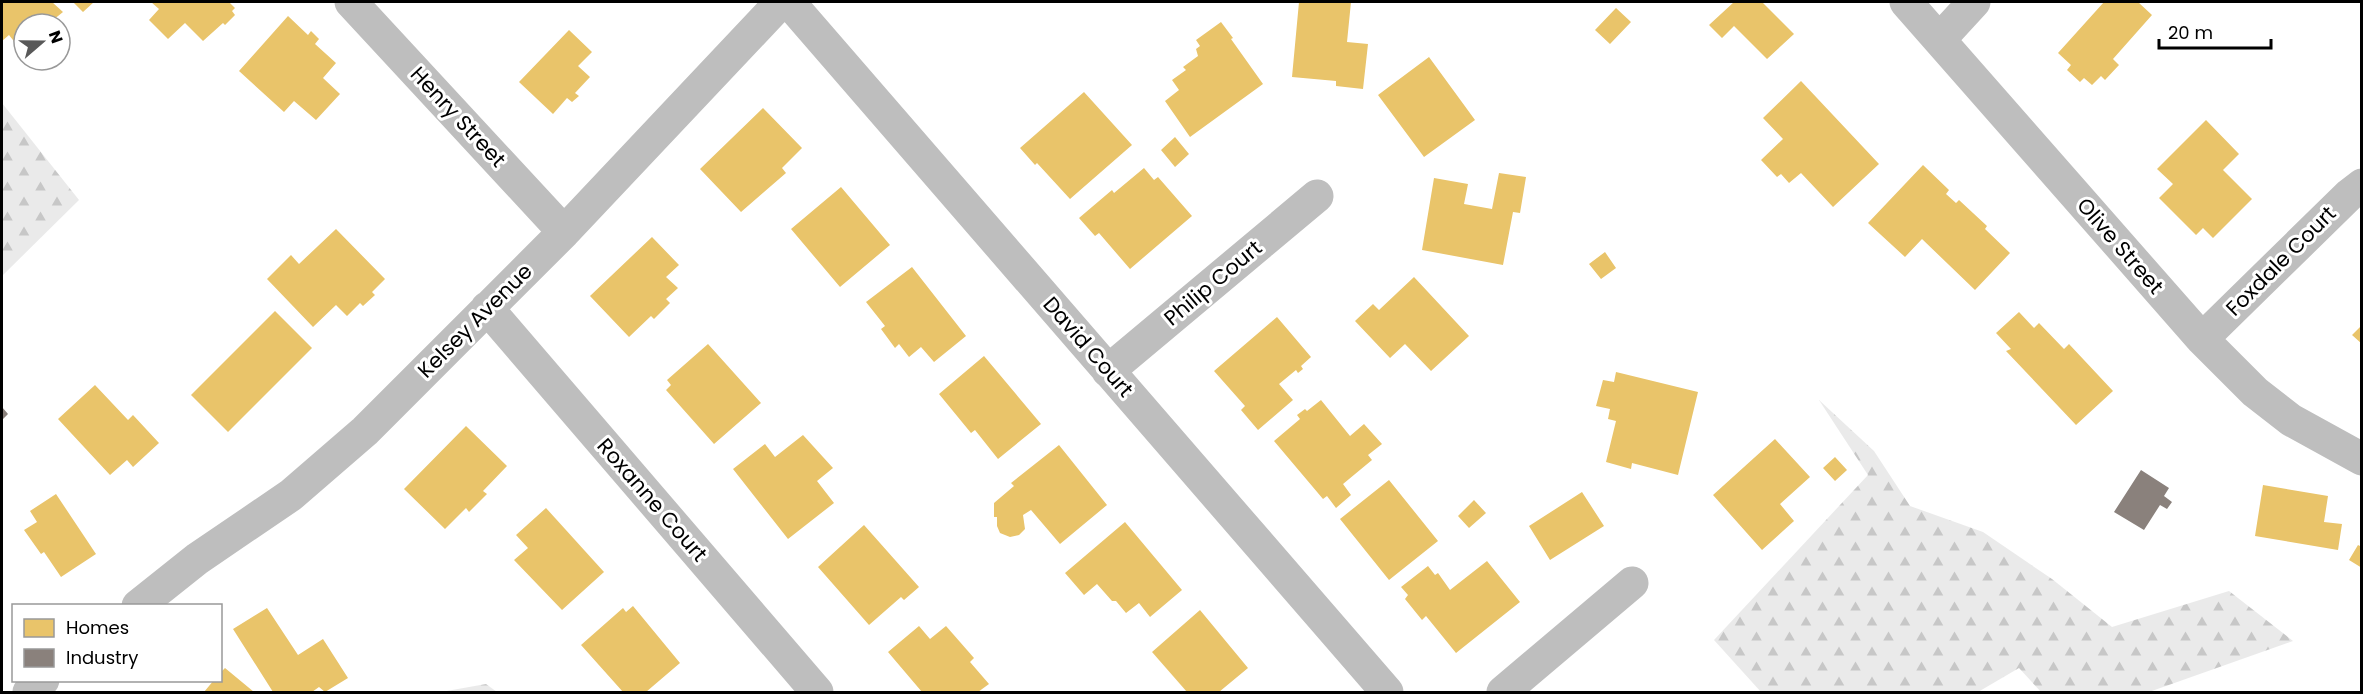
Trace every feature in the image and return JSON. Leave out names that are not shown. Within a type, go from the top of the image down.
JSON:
[{"type":"street","name":"Henry Street","points":[[351,2],[564,232]]},
{"type":"street","name":"Kelsey Avenue","points":[[141,604],[197,559],[291,495],[365,431],[564,232],[781,2]]},
{"type":"street","name":"David Court","points":[[789,2],[1387,693]]},
{"type":"street","name":"Olive Street","points":[[1906,2],[2202,339],[2255,392],[2291,420],[2361,459]]},
{"type":"street","points":[[1940,39],[1974,2]]},
{"type":"street","name":"Foxdale Court","points":[[2202,339],[2361,185]]},
{"type":"street","name":"Philip Court","points":[[1108,370],[1317,196]]},
{"type":"street","name":"Roxanne Court","points":[[487,308],[817,693]]},
{"type":"street","points":[[1503,693],[1632,584]]},
{"type":"street","points":[[29,693],[42,682]]},
{"type":"green space","points":[[2,103],[79,200],[2,276]]},
{"type":"green space","points":[[1819,400],[1874,451],[1910,506],[1983,532],[2052,579],[2112,627],[2229,591],[2293,641],[2149,692],[2041,692],[2019,668],[1978,692],[1761,692],[1714,640],[1868,475]]},
{"type":"green space","points":[[486,684],[497,692],[441,692]]},
{"type":"building: Homes","points":[[2,2],[52,2],[63,12],[12,12],[12,39],[9,35],[2,41]]},
{"type":"building: Homes","points":[[73,2],[94,2],[83,12]]},
{"type":"building: Homes","points":[[151,2],[229,2],[235,8],[232,11],[235,15],[203,41],[185,23],[168,39],[149,20],[159,9]]},
{"type":"building: Homes","points":[[1299,2],[1351,2],[1347,42],[1368,44],[1363,89],[1336,86],[1336,81],[1292,77]]},
{"type":"building: Homes","points":[[1734,2],[1762,2],[1794,34],[1767,59],[1734,26],[1722,38],[1709,25]]},
{"type":"building: Homes","points":[[2104,2],[2138,2],[2152,15],[2113,59],[2119,65],[2105,80],[2101,76],[2092,85],[2084,78],[2080,82],[2067,70],[2071,65],[2058,53]]},
{"type":"building: Homes","points":[[1616,8],[1631,22],[1610,44],[1595,30]]},
{"type":"building: Homes","points":[[288,16],[308,35],[311,31],[319,39],[315,44],[336,63],[323,78],[340,94],[316,120],[294,101],[284,112],[239,71]]},
{"type":"building: Homes","points":[[1221,22],[1263,84],[1190,137],[1165,101],[1179,90],[1172,80],[1186,70],[1183,67],[1198,56],[1196,49],[1200,46],[1196,40]]},
{"type":"building: Homes","points":[[569,30],[592,52],[578,66],[590,77],[575,93],[579,96],[572,102],[567,98],[553,114],[519,82]]},
{"type":"building: Homes","points":[[1429,57],[1475,120],[1424,157],[1378,95]]},
{"type":"building: Homes","points":[[1801,81],[1879,164],[1833,207],[1801,173],[1789,183],[1781,174],[1777,177],[1761,160],[1783,139],[1763,118]]},
{"type":"building: Homes","points":[[1084,92],[1132,145],[1070,199],[1020,148]]},
{"type":"building: Homes","points":[[763,108],[802,148],[782,168],[786,173],[741,212],[700,169]]},
{"type":"building: Homes","points":[[2206,120],[2239,154],[2223,170],[2252,199],[2213,238],[2203,228],[2196,235],[2159,198],[2173,184],[2157,169]]},
{"type":"building: Homes","points":[[1175,137],[1189,154],[1175,167],[1161,150]]},
{"type":"building: Homes","points":[[1923,165],[1949,190],[1946,194],[1956,203],[1959,200],[1987,226],[1985,229],[2010,253],[1975,290],[1922,239],[1905,257],[1868,223]]},
{"type":"building: Homes","points":[[1144,168],[1154,180],[1158,177],[1192,216],[1130,269],[1099,233],[1095,236],[1079,218],[1112,190],[1114,193]]},
{"type":"building: Homes","points":[[1499,173],[1526,177],[1520,213],[1513,212],[1503,265],[1422,250],[1434,178],[1468,184],[1464,204],[1492,209]]},
{"type":"building: Homes","points":[[841,187],[890,245],[840,287],[791,229]]},
{"type":"building: Homes","points":[[336,229],[385,279],[372,292],[375,295],[363,306],[360,303],[347,316],[336,305],[313,327],[267,279],[291,255],[299,264]]},
{"type":"building: Homes","points":[[652,237],[679,265],[666,277],[678,288],[666,299],[670,303],[654,319],[651,316],[629,337],[590,296]]},
{"type":"building: Homes","points":[[1605,252],[1616,268],[1601,279],[1589,264]]},
{"type":"building: Homes","points":[[912,267],[966,336],[934,362],[921,347],[909,357],[899,344],[895,348],[881,329],[885,326],[866,302]]},
{"type":"building: Homes","points":[[1414,277],[1469,336],[1431,371],[1405,344],[1390,358],[1355,321],[1373,304],[1379,310]]},
{"type":"building: Homes","points":[[275,311],[312,348],[228,432],[191,395]]},
{"type":"building: Homes","points":[[2019,312],[2034,328],[2039,323],[2064,349],[2069,344],[2113,391],[2076,425],[2006,351],[2011,349],[1996,333]]},
{"type":"building: Homes","points":[[1277,317],[1311,357],[1301,366],[1303,369],[1298,373],[1296,370],[1279,384],[1293,400],[1258,430],[1241,410],[1245,406],[1214,371]]},
{"type":"building: Homes","points":[[2362,325],[2362,344],[2352,335]]},
{"type":"building: Homes","points":[[708,344],[761,403],[714,444],[666,390],[671,385],[667,380]]},
{"type":"building: Homes","points":[[984,356],[1041,424],[998,459],[975,430],[971,433],[939,394]]},
{"type":"building: Homes","points":[[1616,372],[1698,392],[1678,475],[1632,463],[1631,469],[1606,462],[1616,421],[1608,419],[1610,409],[1596,406],[1603,380],[1614,382]]},
{"type":"building: Homes","points":[[95,385],[128,420],[133,415],[159,443],[133,467],[127,460],[110,475],[58,419]]},
{"type":"building: Homes","points":[[1321,400],[1350,436],[1364,424],[1382,444],[1368,455],[1372,460],[1343,484],[1351,495],[1336,508],[1327,496],[1323,499],[1274,441],[1300,419],[1297,415],[1305,409],[1307,411]]},
{"type":"building: Homes","points":[[466,426],[507,466],[483,491],[487,494],[469,512],[466,508],[445,529],[404,489]]},
{"type":"building: Homes","points":[[803,435],[833,468],[817,481],[834,503],[788,539],[733,469],[765,444],[775,457]]},
{"type":"building: Homes","points":[[1775,439],[1810,477],[1780,504],[1794,521],[1762,550],[1713,495]]},
{"type":"building: Homes","points":[[1059,445],[1107,505],[1060,544],[1031,510],[1023,515],[1025,529],[1019,535],[1010,537],[1000,533],[997,517],[994,517],[994,503],[1014,486],[1011,483]]},
{"type":"building: Homes","points":[[1835,457],[1847,470],[1835,481],[1823,468]]},
{"type":"building: Homes","points":[[1389,480],[1438,541],[1389,580],[1340,519]]},
{"type":"building: Homes","points":[[2263,485],[2328,496],[2324,522],[2342,524],[2338,550],[2255,536]]},
{"type":"building: Homes","points":[[1582,492],[1604,526],[1550,560],[1529,526]]},
{"type":"building: Homes","points":[[56,494],[96,554],[61,577],[44,552],[41,554],[24,530],[37,522],[30,511]]},
{"type":"building: Homes","points":[[1474,500],[1486,513],[1469,528],[1458,516]]},
{"type":"building: Homes","points":[[546,508],[604,572],[562,610],[514,560],[528,548],[516,535]]},
{"type":"building: Homes","points":[[1125,522],[1182,590],[1150,617],[1139,603],[1126,613],[1097,584],[1084,595],[1065,573]]},
{"type":"building: Homes","points":[[864,525],[919,587],[904,600],[901,597],[869,625],[818,567]]},
{"type":"building: Homes","points":[[2358,545],[2362,547],[2362,568],[2349,560]]},
{"type":"building: Homes","points":[[1487,561],[1520,602],[1456,653],[1426,616],[1422,620],[1405,599],[1408,595],[1401,587],[1428,566],[1435,575],[1438,573],[1450,590]]},
{"type":"building: Homes","points":[[633,606],[680,663],[646,692],[623,692],[581,645],[623,608],[626,612]]},
{"type":"building: Homes","points":[[267,608],[298,655],[323,639],[348,678],[325,692],[319,687],[312,692],[273,692],[233,629]]},
{"type":"building: Homes","points":[[1200,610],[1248,668],[1219,692],[1187,692],[1152,652]]},
{"type":"building: Homes","points":[[919,626],[930,639],[946,626],[974,658],[970,662],[989,684],[978,692],[922,692],[888,652]]},
{"type":"building: Homes","points":[[225,668],[254,692],[204,692],[212,682],[222,682],[222,671]]},
{"type":"building: Industry","points":[[2,407],[8,414],[2,420]]},
{"type":"building: Industry","points":[[2141,470],[2169,488],[2164,496],[2172,502],[2167,509],[2160,505],[2144,530],[2114,512]]}]
